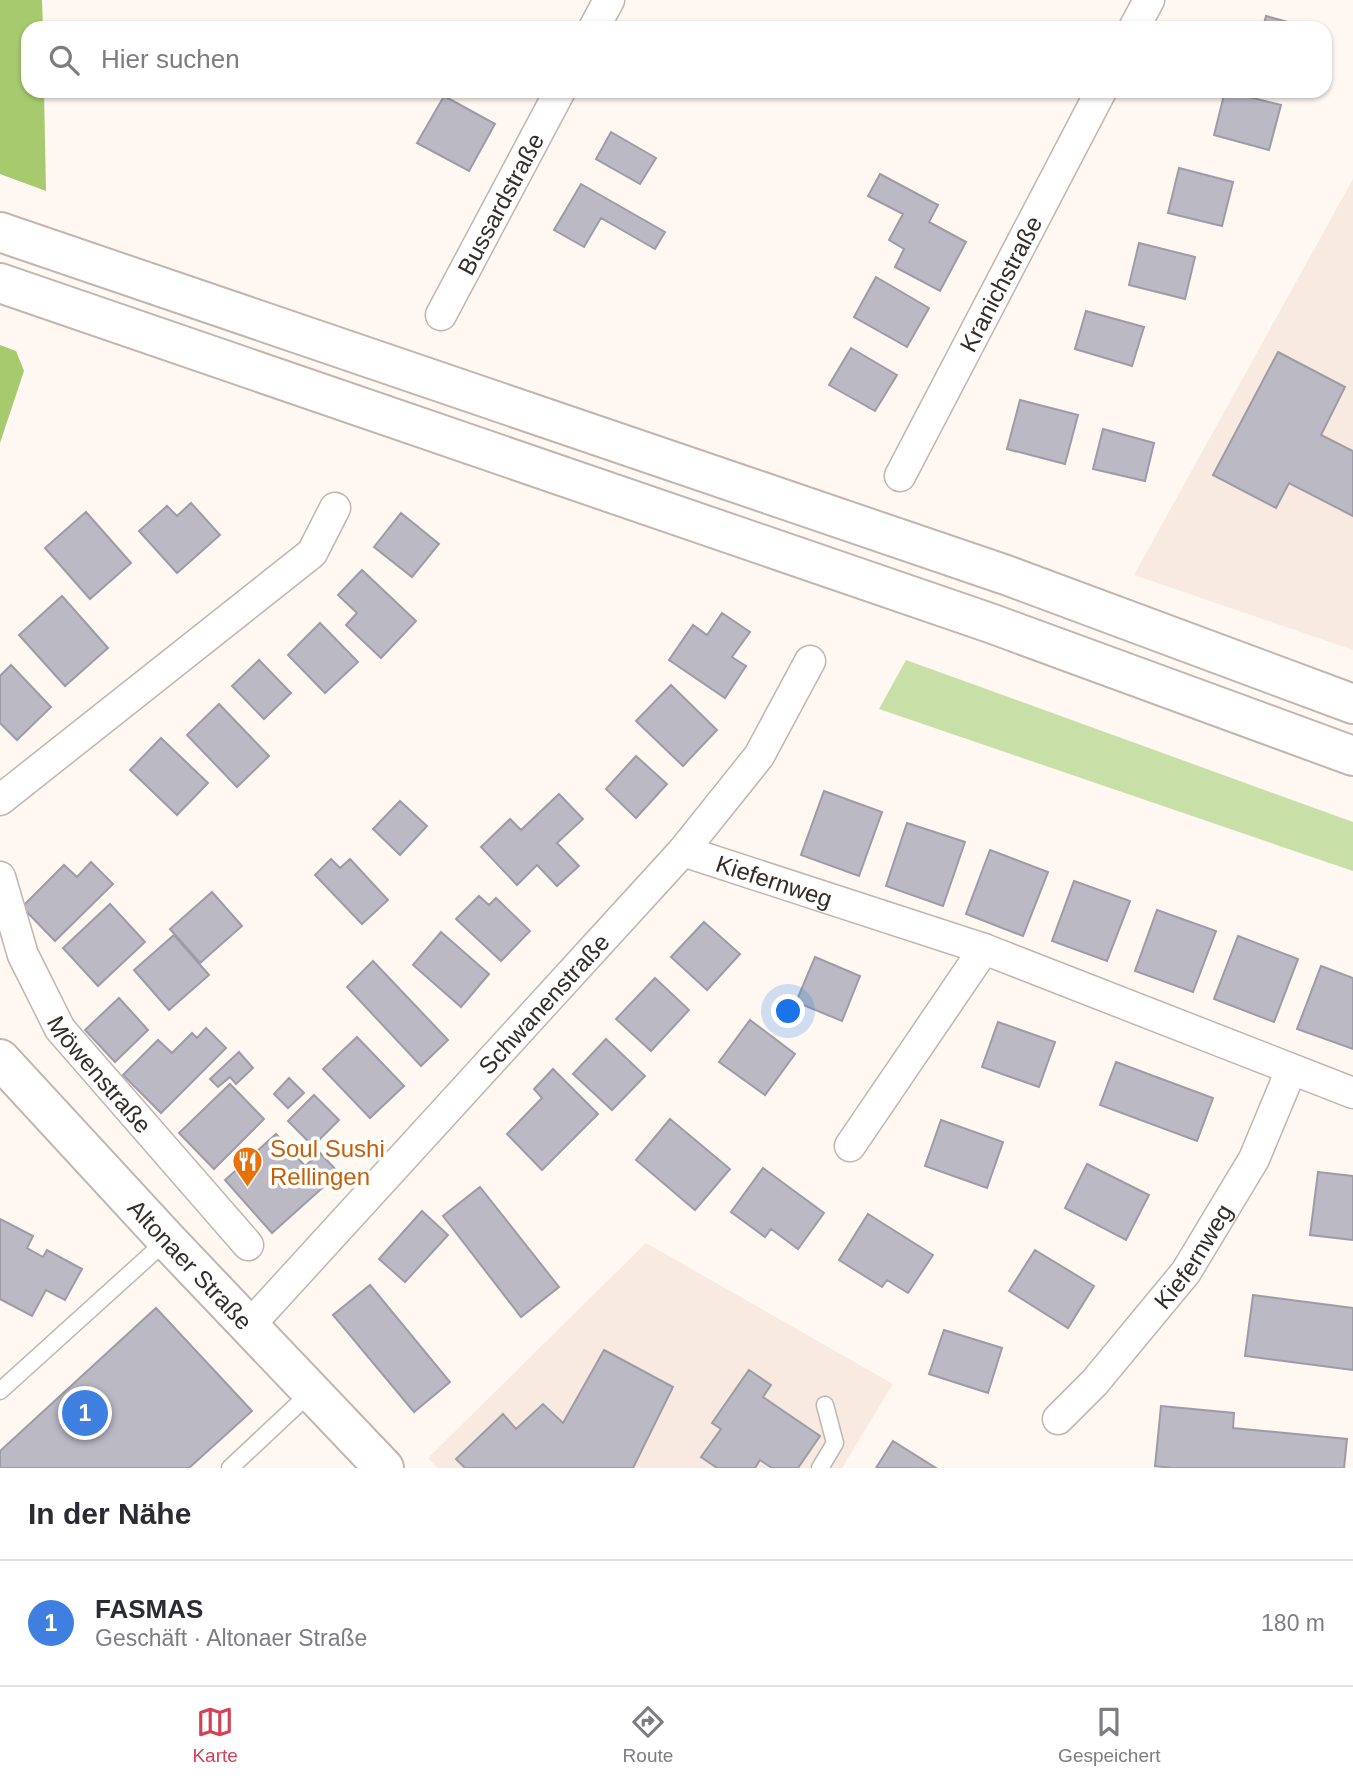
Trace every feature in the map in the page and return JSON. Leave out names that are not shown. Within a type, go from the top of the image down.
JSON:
[{"type":"main road","points":[[0,232],[1006,575],[1353,704]]},
{"type":"main road","points":[[0,283],[990,623],[1353,756]]},
{"type":"main road","name":"Altonaer Straße","points":[[0,1059],[248,1327],[384,1468]]},
{"type":"street","points":[[598,21],[608,0]]},
{"type":"street","points":[[1138,21],[1149,0]]},
{"type":"street","name":"Bussardstraße","points":[[441,315],[556,98]]},
{"type":"street","name":"Kranichstraße","points":[[900,476],[1097,98]]},
{"type":"street","points":[[0,800],[312,553],[335,508]]},
{"type":"street","name":"Schwanenstraße","points":[[248,1327],[683,851],[759,756],[810,661]]},
{"type":"street","name":"Kiefernweg","points":[[683,851],[984,949],[1353,1093]]},
{"type":"street","name":"Möwenstraße","points":[[0,877],[23,955],[60,1029],[247,1245]]},
{"type":"street","points":[[850,1146],[984,949]]},
{"type":"street","name":"Kiefernweg","points":[[1058,1419],[1095,1382],[1186,1272],[1254,1159],[1291,1070]]},
{"type":"lane","points":[[0,1391],[167,1240]]},
{"type":"lane","points":[[230,1468],[311,1392]]},
{"type":"lane","points":[[820,1468],[835,1443],[825,1405]]},
{"type":"shaded area","points":[[1353,179],[1353,650],[1134,575]]},
{"type":"shaded area","points":[[646,1243],[893,1384],[842,1468],[438,1468],[428,1458]]},
{"type":"green space","points":[[0,0],[42,0],[43,21],[21,21],[21,98],[44,98],[46,191],[0,174]]},
{"type":"green space","points":[[0,345],[16,351],[24,371],[0,443]]},
{"type":"green space","points":[[906,660],[1353,822],[1353,871],[879,709]]},
{"type":"building","points":[[1266,16],[1284,21],[1265,21]]},
{"type":"building","points":[[443,98],[448,98],[495,124],[469,171],[417,143]]},
{"type":"building","points":[[1223,98],[1253,98],[1281,105],[1269,150],[1214,135]]},
{"type":"building","points":[[611,132],[656,158],[640,184],[596,159]]},
{"type":"building","points":[[1179,168],[1233,182],[1222,226],[1168,213]]},
{"type":"building","points":[[880,174],[938,205],[929,222],[966,242],[940,291],[895,267],[904,249],[889,240],[903,214],[868,196]]},
{"type":"building","points":[[581,184],[665,232],[655,249],[601,218],[584,247],[554,230]]},
{"type":"building","points":[[1139,243],[1195,257],[1185,299],[1129,285]]},
{"type":"building","points":[[876,277],[929,308],[907,347],[854,317]]},
{"type":"building","points":[[1086,311],[1144,327],[1132,366],[1075,349]]},
{"type":"building","points":[[851,348],[897,375],[875,411],[829,385]]},
{"type":"building","points":[[1278,352],[1345,387],[1321,435],[1353,451],[1353,516],[1289,483],[1276,508],[1213,475]]},
{"type":"building","points":[[1020,400],[1078,415],[1065,464],[1007,449]]},
{"type":"building","points":[[1103,429],[1154,443],[1145,481],[1093,469]]},
{"type":"building","points":[[191,503],[220,535],[177,573],[139,531],[167,506],[177,516]]},
{"type":"building","points":[[86,512],[131,563],[90,599],[45,548]]},
{"type":"building","points":[[401,513],[439,544],[412,577],[374,547]]},
{"type":"building","points":[[362,570],[416,621],[381,658],[346,625],[357,613],[338,595]]},
{"type":"building","points":[[62,596],[108,648],[65,686],[19,635]]},
{"type":"building","points":[[722,613],[750,632],[732,657],[746,666],[725,698],[669,660],[693,625],[707,635]]},
{"type":"building","points":[[320,623],[358,662],[325,693],[288,655]]},
{"type":"building","points":[[259,660],[291,693],[264,719],[232,686]]},
{"type":"building","points":[[11,665],[51,707],[17,740],[0,723],[0,676]]},
{"type":"building","points":[[671,685],[717,730],[683,766],[636,721]]},
{"type":"building","points":[[219,704],[269,756],[237,787],[187,735]]},
{"type":"building","points":[[161,738],[208,783],[177,815],[130,770]]},
{"type":"building","points":[[636,756],[667,784],[636,818],[606,789]]},
{"type":"building","points":[[824,791],[882,812],[859,876],[801,855]]},
{"type":"building","points":[[559,794],[583,819],[557,843],[579,866],[557,886],[537,865],[517,885],[481,847],[510,819],[521,830]]},
{"type":"building","points":[[400,801],[427,826],[400,855],[373,829]]},
{"type":"building","points":[[907,823],[965,842],[943,906],[886,886]]},
{"type":"building","points":[[990,850],[1048,872],[1023,936],[966,914]]},
{"type":"building","points":[[331,859],[340,868],[350,859],[388,900],[362,924],[315,875]]},
{"type":"building","points":[[91,862],[113,884],[55,941],[22,907],[64,865],[77,877]]},
{"type":"building","points":[[1074,881],[1130,901],[1107,961],[1052,941]]},
{"type":"building","points":[[212,892],[242,926],[200,963],[170,929]]},
{"type":"building","points":[[479,896],[489,905],[496,898],[530,931],[501,961],[456,919]]},
{"type":"building","points":[[110,904],[145,942],[98,986],[63,948]]},
{"type":"building","points":[[1157,910],[1216,931],[1193,992],[1135,971]]},
{"type":"building","points":[[704,922],[740,954],[707,990],[671,957]]},
{"type":"building","points":[[441,932],[489,974],[461,1007],[413,965]]},
{"type":"building","points":[[174,935],[209,975],[169,1010],[134,970]]},
{"type":"building","points":[[1238,936],[1298,959],[1274,1022],[1214,999]]},
{"type":"building","points":[[815,957],[860,976],[842,1021],[796,1002]]},
{"type":"building","points":[[373,961],[448,1040],[421,1066],[347,987]]},
{"type":"building","points":[[1321,966],[1353,978],[1353,1049],[1297,1029]]},
{"type":"building","points":[[655,978],[689,1010],[651,1051],[616,1019]]},
{"type":"building","points":[[119,998],[148,1030],[115,1062],[85,1030]]},
{"type":"building","points":[[750,1020],[795,1054],[765,1095],[719,1062]]},
{"type":"building","points":[[998,1022],[1055,1042],[1039,1087],[982,1067]]},
{"type":"building","points":[[206,1028],[226,1048],[161,1113],[123,1075],[158,1040],[172,1053],[192,1033],[197,1038]]},
{"type":"building","points":[[357,1037],[404,1086],[370,1118],[323,1069]]},
{"type":"building","points":[[606,1039],[645,1076],[612,1110],[573,1074]]},
{"type":"building","points":[[239,1052],[253,1068],[236,1084],[230,1077],[218,1087],[210,1079]]},
{"type":"building","points":[[1116,1062],[1213,1098],[1197,1141],[1100,1105]]},
{"type":"building","points":[[553,1069],[598,1114],[542,1170],[507,1134],[542,1098],[534,1089]]},
{"type":"building","points":[[289,1078],[304,1093],[288,1108],[274,1094]]},
{"type":"building","points":[[230,1084],[264,1119],[214,1169],[179,1133]]},
{"type":"building","points":[[314,1095],[339,1120],[313,1146],[288,1121]]},
{"type":"building","points":[[670,1119],[730,1169],[695,1210],[636,1160]]},
{"type":"building","points":[[941,1120],[1003,1142],[987,1188],[925,1166]]},
{"type":"building","points":[[276,1134],[305,1166],[320,1153],[339,1173],[272,1233],[225,1180]]},
{"type":"building","points":[[1087,1164],[1149,1195],[1126,1240],[1065,1208]]},
{"type":"building","points":[[763,1168],[824,1213],[798,1249],[771,1229],[765,1237],[731,1212]]},
{"type":"building","points":[[1318,1172],[1353,1176],[1353,1240],[1310,1235]]},
{"type":"building","points":[[480,1187],[559,1287],[521,1317],[443,1216]]},
{"type":"building","points":[[422,1211],[448,1235],[405,1282],[379,1259]]},
{"type":"building","points":[[868,1214],[933,1255],[908,1293],[887,1280],[882,1287],[839,1260]]},
{"type":"building","points":[[0,1219],[33,1236],[27,1248],[43,1257],[47,1250],[82,1269],[65,1300],[46,1290],[32,1316],[0,1299]]},
{"type":"building","points":[[1035,1250],[1094,1286],[1068,1328],[1009,1291]]},
{"type":"building","points":[[370,1285],[450,1382],[414,1412],[333,1315]]},
{"type":"building","points":[[1253,1295],[1353,1308],[1353,1370],[1245,1356]]},
{"type":"building","points":[[156,1308],[252,1411],[189,1468],[0,1468],[0,1451]]},
{"type":"building","points":[[944,1330],[1002,1348],[988,1393],[929,1374]]},
{"type":"building","points":[[604,1350],[673,1387],[633,1468],[465,1468],[456,1459],[503,1414],[516,1429],[543,1404],[563,1423]]},
{"type":"building","points":[[749,1370],[771,1385],[763,1397],[820,1436],[798,1468],[772,1468],[760,1460],[755,1468],[717,1468],[701,1457],[721,1429],[712,1423]]},
{"type":"building","points":[[1161,1406],[1234,1413],[1233,1428],[1347,1439],[1344,1468],[1155,1466]]},
{"type":"building","points":[[893,1441],[936,1468],[876,1468]]},
{"type":"place","name":"Soul Sushi Rellingen","points":[[247,1189]]},
{"type":"place","name":"FASMAS","points":[[85,1413]]}]
